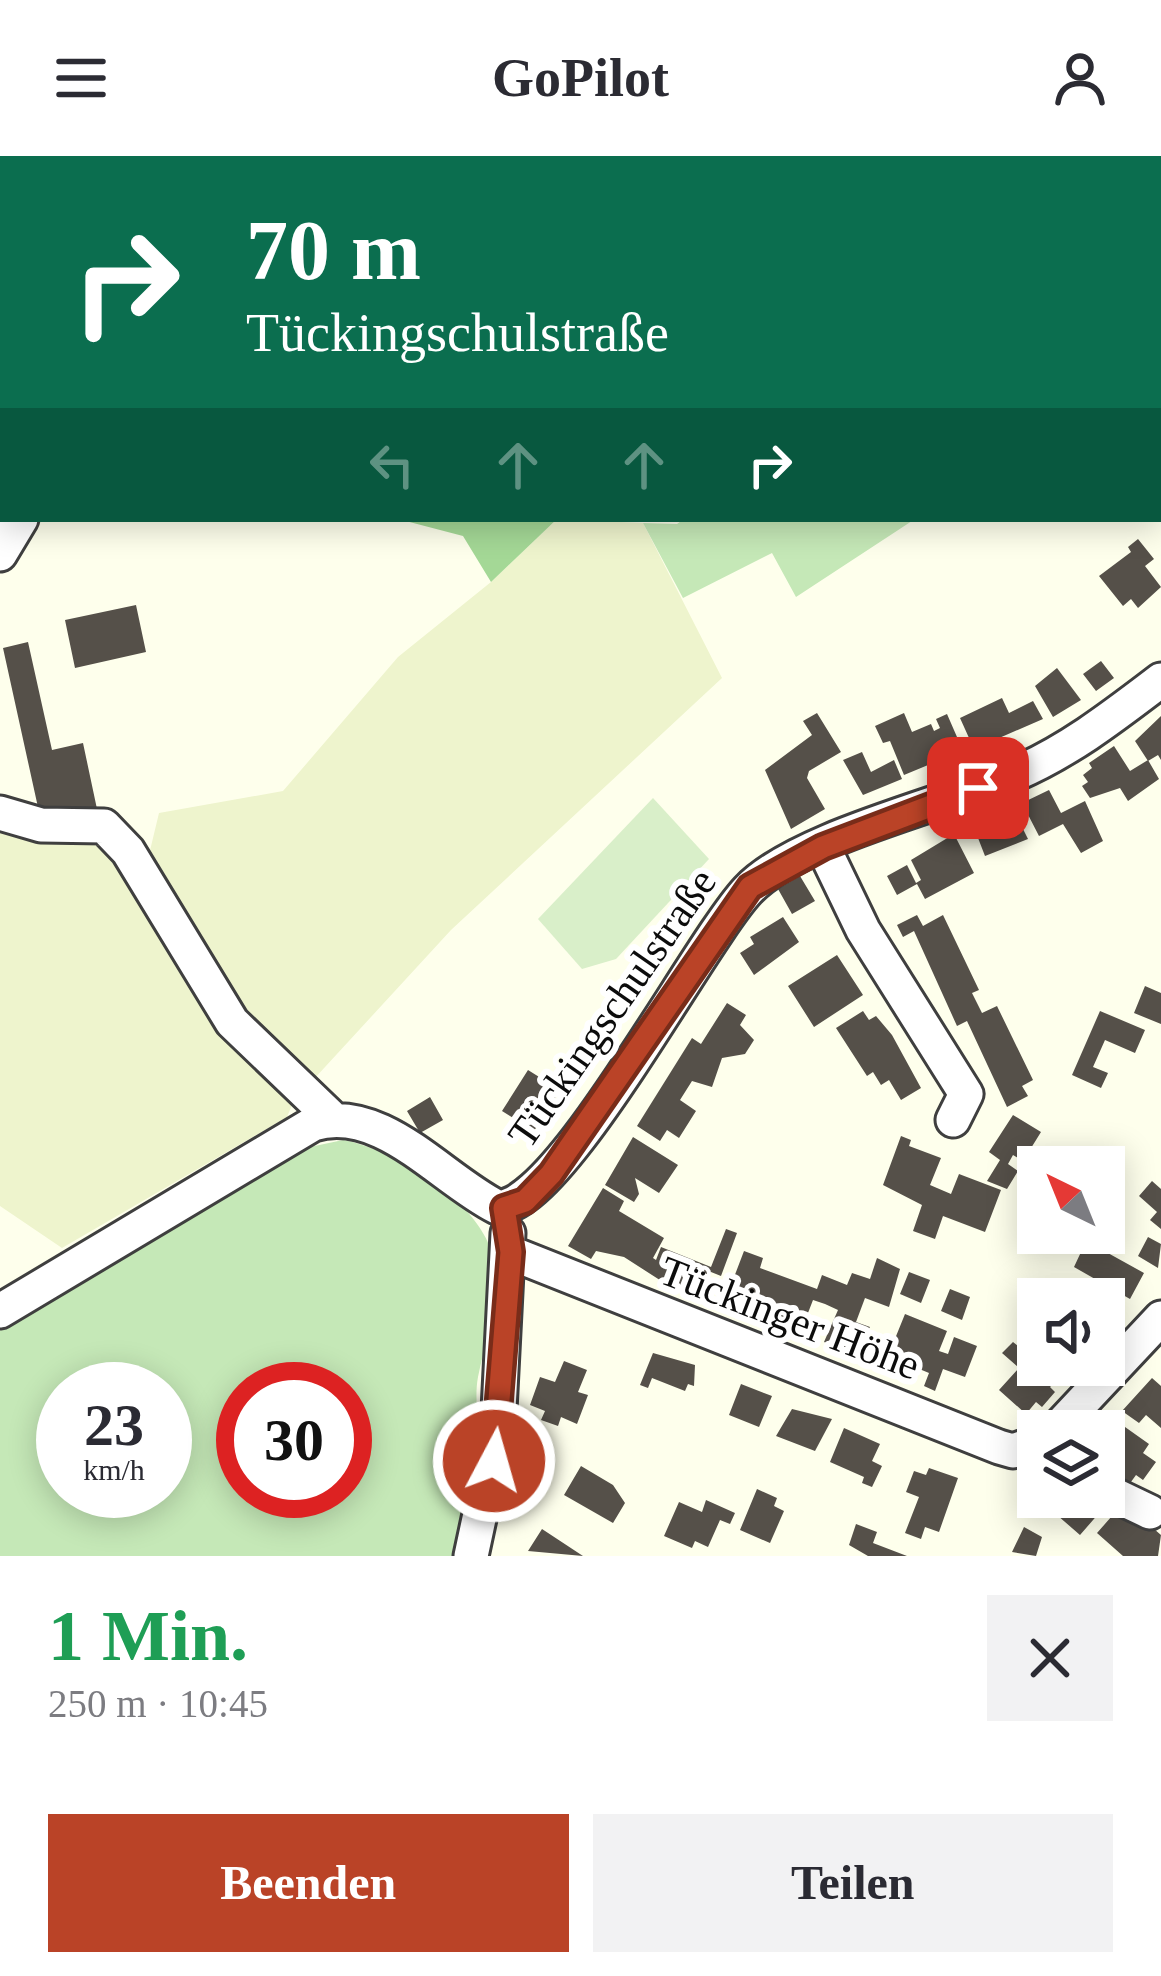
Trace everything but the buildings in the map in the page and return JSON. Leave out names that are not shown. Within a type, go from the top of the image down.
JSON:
[{"type":"street","points":[[0,554],[19,522]]},
{"type":"street","name":"Tückingschulstraße","points":[[0,813],[41,826],[104,826],[128,851],[232,1022],[332,1118],[361,1123],[401,1143],[504,1208],[525,1201],[551,1174],[750,887],[823,847],[1016,774],[1098,727],[1161,680]]},
{"type":"street","points":[[823,847],[863,930],[966,1094],[952,1120]]},
{"type":"street","points":[[0,1311],[313,1124],[332,1118]]},
{"type":"street","points":[[471,1556],[498,1430],[511,1252],[504,1208]]},
{"type":"street","name":"Tückinger Höhe","points":[[511,1252],[999,1448],[1017,1450]]},
{"type":"street","points":[[1075,1410],[1161,1318]]},
{"type":"street","points":[[1125,1500],[1150,1512]]},
{"type":"green space","points":[[409,522],[554,522],[491,582],[463,536]]},
{"type":"green space","points":[[554,522],[643,523],[722,678],[451,930],[314,1079],[237,1007],[147,863],[159,813],[283,791],[398,657],[491,582]]},
{"type":"green space","points":[[910,522],[796,597],[772,553],[683,598],[643,523]]},
{"type":"green space","points":[[653,798],[709,859],[616,959],[582,969],[538,919]]},
{"type":"green space","points":[[0,826],[95,841],[114,853],[294,1100],[287,1117],[62,1248],[0,1206]]},
{"type":"green space","points":[[343,1140],[388,1155],[455,1199],[473,1218],[494,1260],[494,1304],[477,1387],[479,1471],[452,1556],[0,1556],[0,1330],[310,1147]]},
{"type":"route","points":[[494,1461],[511,1252],[504,1208],[525,1201],[551,1174],[750,887],[823,847],[978,788]]}]
